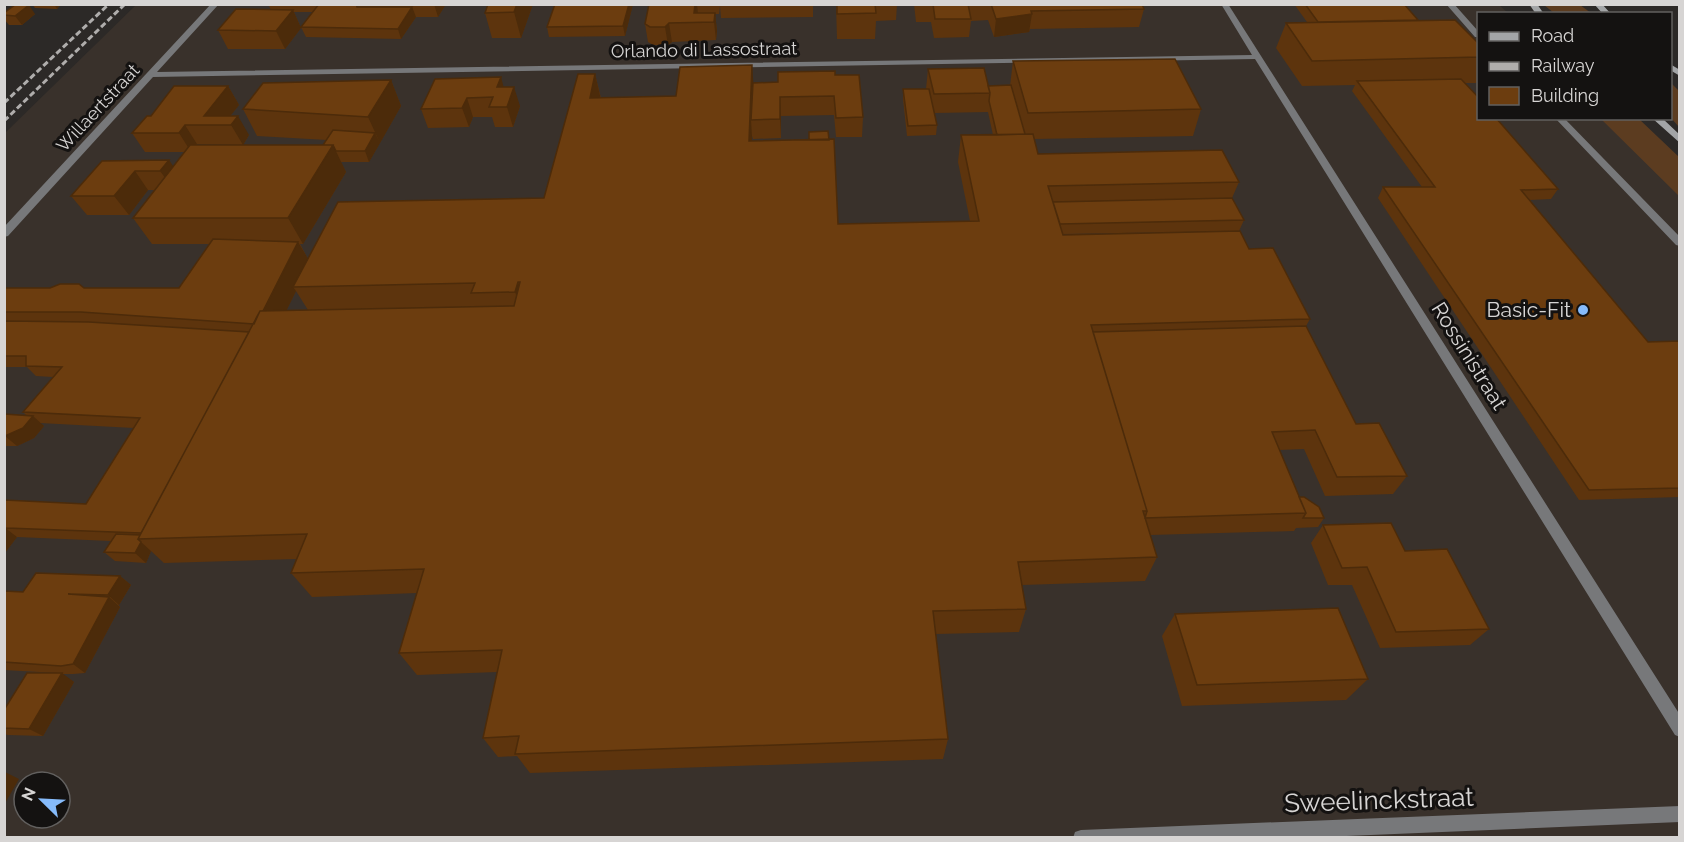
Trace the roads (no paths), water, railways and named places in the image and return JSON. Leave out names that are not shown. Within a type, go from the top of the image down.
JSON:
[{"type":"street","name":"Willaertstraat","points":[[4,234],[216,4]]},
{"type":"street","name":"Rossinistraat","points":[[1224,4],[1680,729]]},
{"type":"street","points":[[1449,4],[1477,33]]},
{"type":"street","name":"Orlando di Lassostraat","points":[[151,75],[1258,57]]},
{"type":"street","points":[[1561,120],[1680,243]]},
{"type":"street","points":[[1658,120],[1680,140]]},
{"type":"street","name":"Sweelinckstraat","points":[[1081,837],[1680,813]]},
{"type":"railway","points":[[4,103],[109,4]]},
{"type":"railway","points":[[4,121],[125,4]]},
{"type":"place","name":"Basic-Fit","points":[[1583,310]]}]
